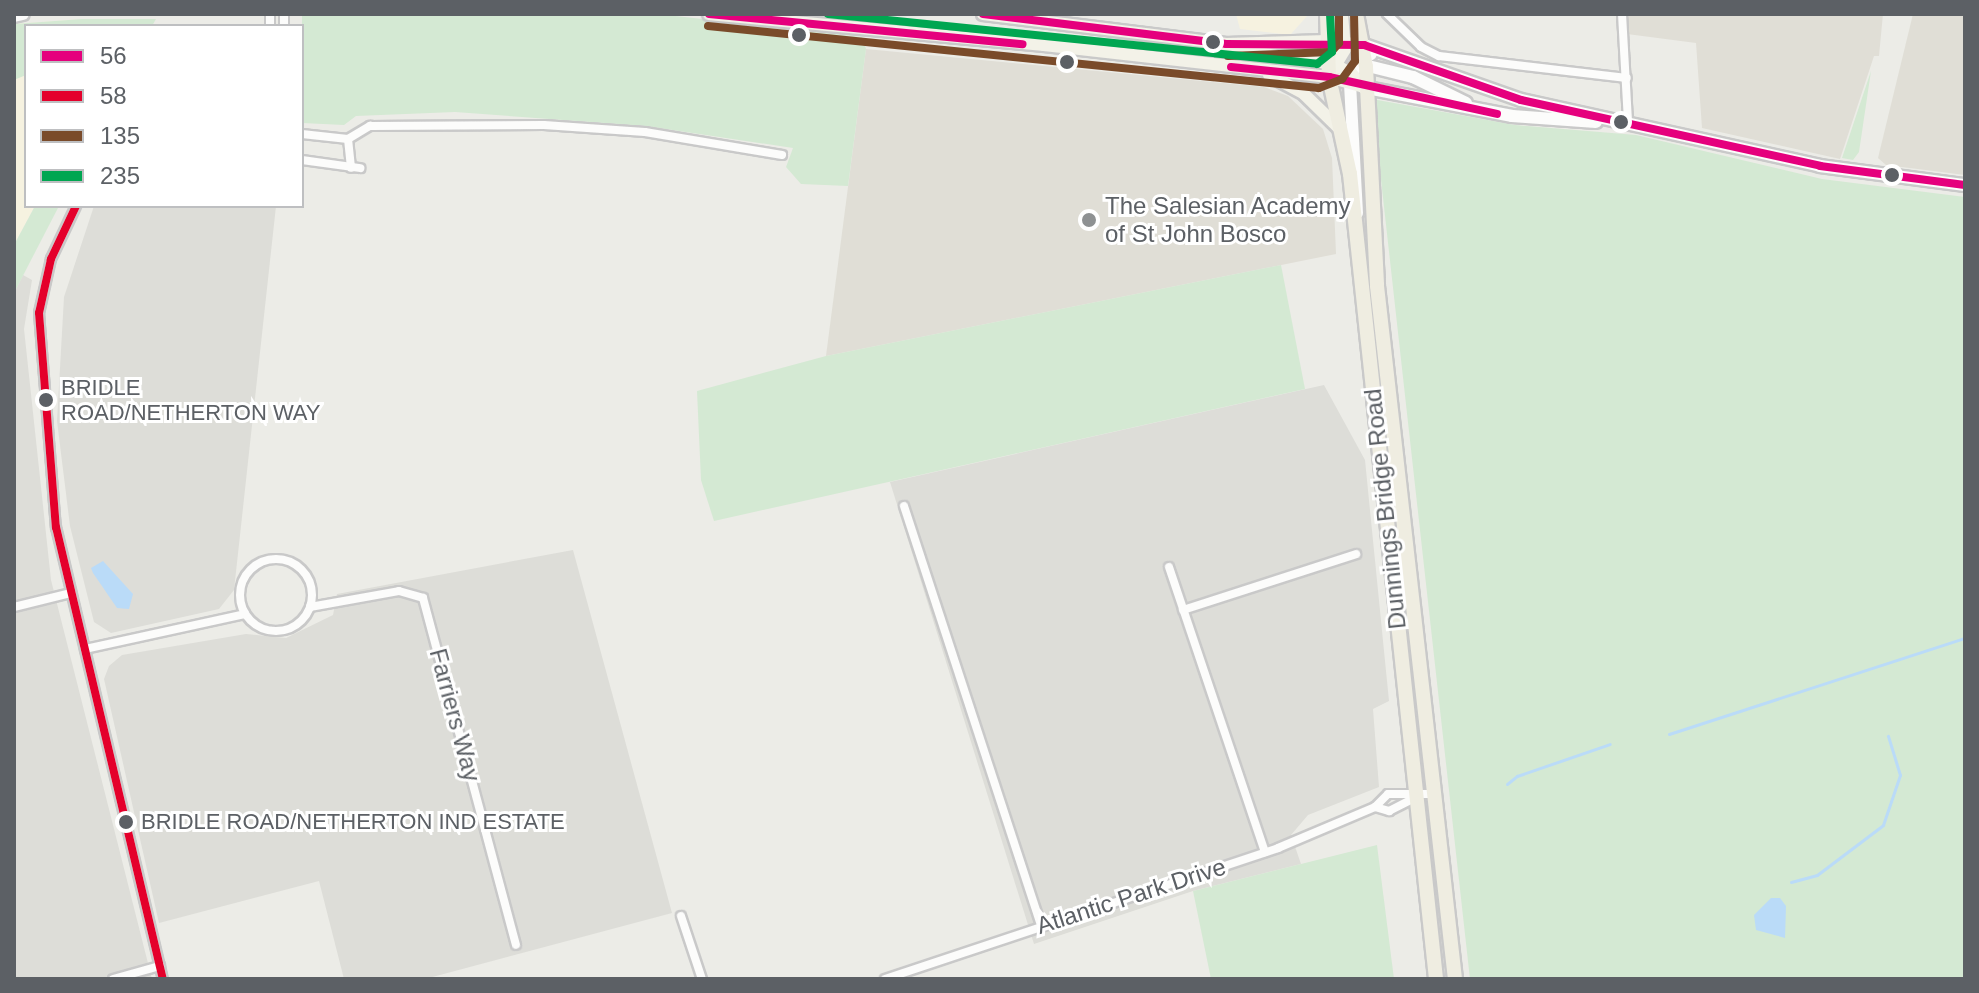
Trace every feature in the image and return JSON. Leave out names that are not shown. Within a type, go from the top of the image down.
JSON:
[{"type":"highway","name":"Dunnings Bridge Road","points":[[1356,14],[1359,64],[1366,91],[1377,286],[1431,756],[1425,795],[1436,979]]},
{"type":"highway","name":"Dunnings Bridge Road","points":[[1327,18],[1337,44],[1328,71],[1342,131],[1425,795],[1455,979]]},
{"type":"main road","points":[[709,14],[1260,71],[1328,71],[1359,64]]},
{"type":"main road","points":[[983,14],[1252,45],[1337,44],[1359,64]]},
{"type":"main road","points":[[1337,44],[1342,14]]},
{"type":"main road","points":[[1199,40],[1237,53],[1328,71]]},
{"type":"main road","points":[[1260,71],[1304,94],[1342,131]]},
{"type":"street","points":[[14,16],[23,14]]},
{"type":"street","points":[[1387,14],[1421,47],[1439,56],[1627,78]]},
{"type":"street","points":[[1622,14],[1628,123]]},
{"type":"street","points":[[1359,64],[1389,53],[1521,100],[1820,166],[1965,185]]},
{"type":"street","points":[[1359,64],[1413,77],[1483,111]]},
{"type":"street","points":[[1355,228],[1360,197],[1359,64]]},
{"type":"street","points":[[1366,91],[1551,121],[1628,123]]},
{"type":"street","points":[[304,134],[348,139],[370,126],[544,125],[645,132],[782,155]]},
{"type":"street","points":[[304,160],[355,168],[348,139]]},
{"type":"street","points":[[75,208],[51,259],[38,329],[56,527],[163,979]]},
{"type":"street","points":[[904,506],[1041,926]]},
{"type":"street","points":[[1183,610],[1356,554]]},
{"type":"street","points":[[270,560],[296,565],[306,574],[310,607],[303,620],[284,631],[259,628],[245,614],[243,580],[254,566],[270,560]]},
{"type":"street","points":[[1169,567],[1265,852]]},
{"type":"street","name":"Farriers Way","points":[[310,607],[399,591],[423,598],[516,945]]},
{"type":"street","points":[[14,607],[71,593]]},
{"type":"street","points":[[85,649],[245,614]]},
{"type":"street","name":"Atlantic Park Drive","points":[[885,979],[1265,852],[1375,807],[1388,794],[1425,795]]},
{"type":"street","name":"Atlantic Park Drive","points":[[1375,807],[1389,811],[1425,795]]},
{"type":"street","points":[[681,916],[702,979]]},
{"type":"street","points":[[113,979],[160,966]]},
{"type":"shaded area","points":[[1236,14],[1309,14],[1290,35],[1240,29]]},
{"type":"shaded area","points":[[1626,14],[1883,14],[1879,56],[1874,56],[1840,159],[1702,128],[1696,43],[1627,34]]},
{"type":"shaded area","points":[[1913,14],[1965,14],[1965,175],[1886,165],[1878,158]]},
{"type":"shaded area","points":[[82,19],[24,24],[24,208],[34,208],[14,245],[14,24]]},
{"type":"shaded area","name":"The Salesian Academy of St John Bosco","points":[[866,49],[1264,87],[1288,96],[1323,129],[1332,158],[1336,254],[826,356]]},
{"type":"shaded area","points":[[93,208],[276,208],[234,590],[219,609],[111,633],[94,622],[70,526],[57,421],[64,297]]},
{"type":"shaded area","points":[[23,275],[32,280],[24,329],[51,580],[152,979],[14,979],[14,293]]},
{"type":"shaded area","points":[[1324,385],[1365,460],[1389,701],[1373,709],[1379,787],[1308,815],[1291,835],[1301,864],[1193,891],[1034,944],[890,482]]},
{"type":"shaded area","points":[[573,550],[672,913],[425,979],[344,979],[319,881],[159,923],[104,679],[109,666],[122,655],[246,634],[286,638],[333,615],[337,594]]},
{"type":"green space","points":[[302,14],[658,14],[862,37],[866,49],[848,186],[801,184],[786,167],[793,148],[646,126],[455,112],[356,116],[344,125],[304,123]]},
{"type":"green space","points":[[82,19],[156,19],[153,24],[24,24],[24,76],[14,80],[14,24]]},
{"type":"green space","points":[[1871,71],[1859,152],[1853,160],[1842,158]]},
{"type":"green space","points":[[1372,99],[1515,125],[1636,135],[1822,179],[1965,197],[1965,979],[1470,979]]},
{"type":"green space","points":[[34,208],[58,208],[14,293],[14,245]]},
{"type":"green space","points":[[1281,265],[1305,389],[714,521],[701,480],[697,391],[826,356]]},
{"type":"green space","points":[[1377,845],[1394,979],[1211,979],[1193,891]]},
{"type":"water","points":[[103,561],[133,594],[129,609],[117,608],[93,573],[91,568]]},
{"type":"water","points":[[1771,898],[1780,898],[1786,906],[1785,938],[1756,930],[1754,915]]},
{"type":"waterway","points":[[1669,734],[1965,638]]},
{"type":"waterway","points":[[1791,882],[1817,875],[1883,825],[1900,775],[1888,736]]},
{"type":"waterway","points":[[1507,784],[1517,776],[1610,744]]},
{"type":"transit line","name":"56","points":[[709,14],[1023,44]]},
{"type":"transit line","name":"235","points":[[828,14],[1317,64],[1332,52],[1330,15]]},
{"type":"transit line","name":"56","points":[[983,14],[1226,44],[1364,45],[1521,100],[1820,166],[1965,185]]},
{"type":"transit line","name":"135","points":[[1228,56],[1331,52],[1339,43],[1339,14]]},
{"type":"transit line","name":"135","points":[[708,26],[1319,88],[1342,79],[1355,61],[1354,14]]},
{"type":"transit line","name":"56","points":[[1231,67],[1329,77],[1497,114]]},
{"type":"transit line","name":"58","points":[[75,208],[51,259],[39,313],[56,527],[163,979]]},
{"type":"place","name":"The Salesian Academy of St John Bosco","points":[[1089,220]]},
{"type":"place","name":"BRIDLE ROAD/NETHERTON WAY","points":[[46,400]]},
{"type":"place","name":"BRIDLE ROAD/NETHERTON IND ESTATE","points":[[126,822]]}]
